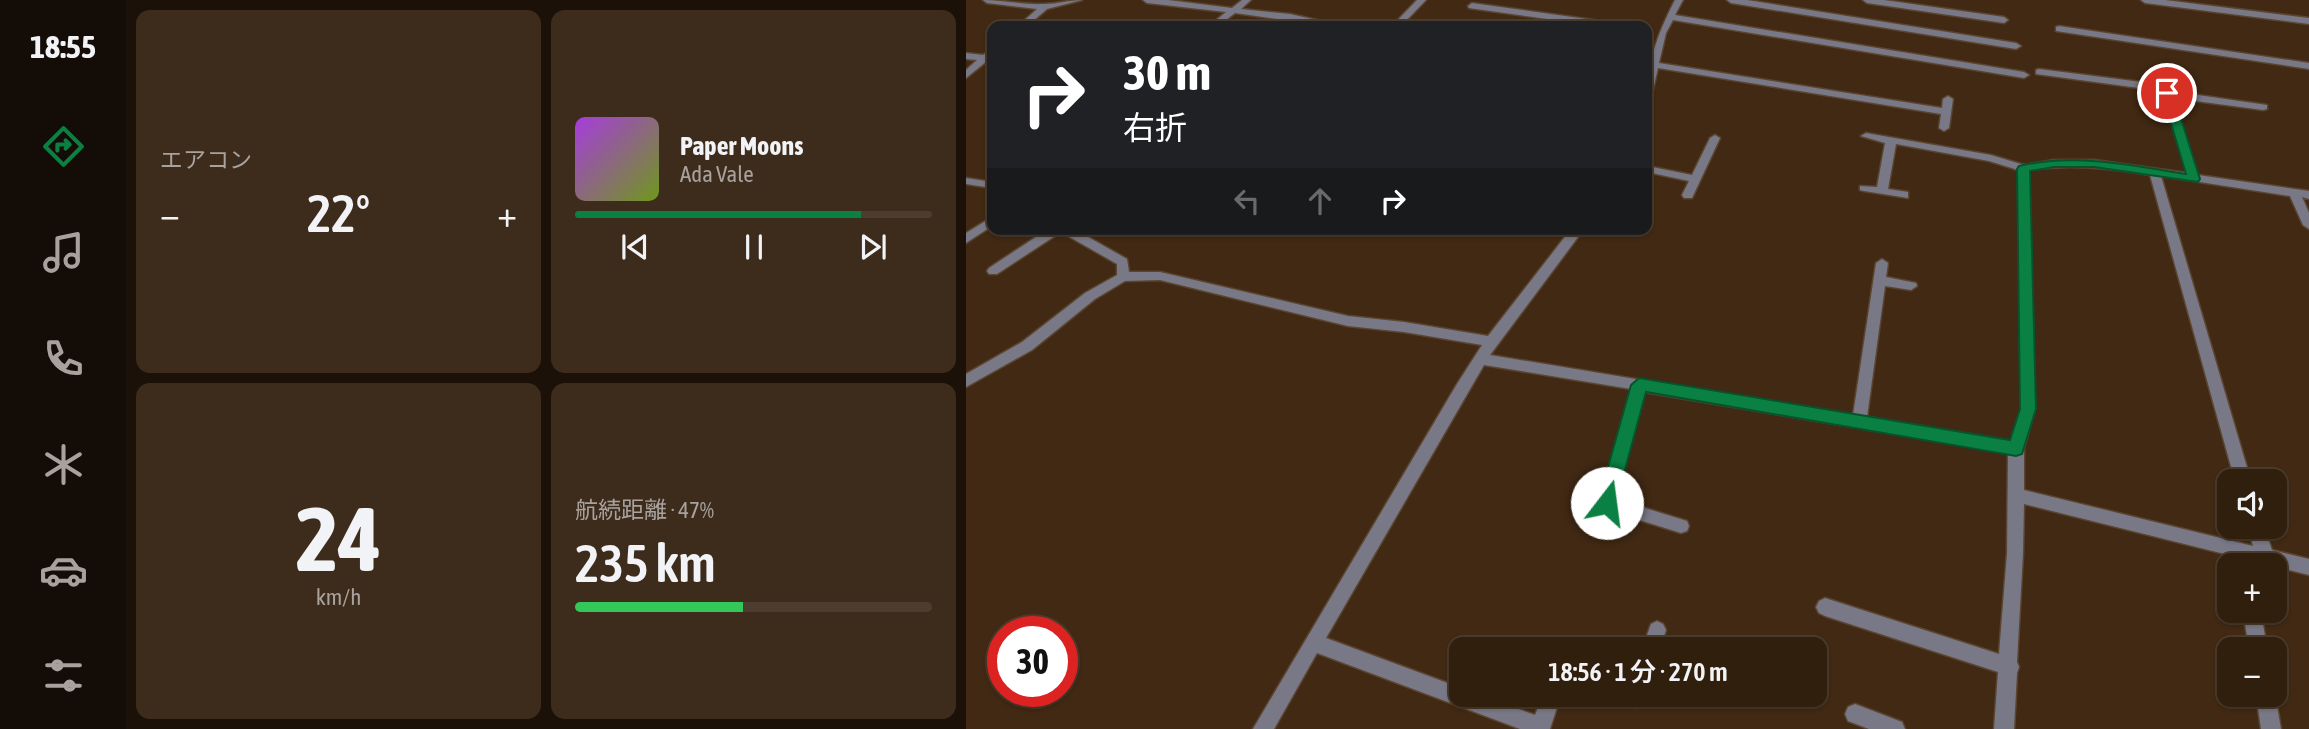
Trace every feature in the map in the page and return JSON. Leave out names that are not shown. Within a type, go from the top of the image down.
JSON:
[{"type":"street","points":[[987,0],[1044,7],[1078,0]]},
{"type":"street","points":[[1147,0],[1312,21]]},
{"type":"street","points":[[1220,21],[1247,0]]},
{"type":"street","points":[[1401,21],[1422,0]]},
{"type":"street","points":[[1652,72],[1658,32],[1679,0]]},
{"type":"street","points":[[1731,0],[2017,46]]},
{"type":"street","points":[[1867,0],[2005,20]]},
{"type":"street","points":[[2145,0],[2309,21]]},
{"type":"street","points":[[1465,15],[1474,3],[1584,21]]},
{"type":"street","points":[[1028,21],[1044,7]]},
{"type":"street","points":[[1669,17],[2024,75]]},
{"type":"street","points":[[2059,29],[2309,66]]},
{"type":"street","points":[[966,57],[987,57]]},
{"type":"street","points":[[966,75],[987,59]]},
{"type":"street","points":[[1654,65],[1946,111]]},
{"type":"street","points":[[2039,72],[2078,72],[2157,87],[2167,93],[2263,107]]},
{"type":"street","points":[[2167,93],[2194,179]]},
{"type":"street","points":[[1944,128],[1948,99]]},
{"type":"street","points":[[1866,136],[1991,158],[2023,169],[2054,163],[2094,163],[2302,194],[2309,225]]},
{"type":"street","points":[[1688,195],[1715,138]]},
{"type":"street","points":[[1882,191],[1891,141]]},
{"type":"street","points":[[2004,729],[2010,667],[2018,496],[2016,449],[2028,409],[2023,169]]},
{"type":"street","points":[[1652,170],[1696,178]]},
{"type":"street","points":[[2155,174],[2240,469]]},
{"type":"street","points":[[966,180],[987,184]]},
{"type":"street","points":[[1864,188],[1904,195]]},
{"type":"street","points":[[966,239],[987,224]]},
{"type":"street","points":[[993,271],[1049,235]]},
{"type":"street","points":[[1078,235],[1123,262],[1123,277]]},
{"type":"street","points":[[1263,729],[1492,342],[1573,235]]},
{"type":"street","points":[[1859,421],[1882,263]]},
{"type":"street","points":[[966,381],[1027,345],[1090,296],[1123,277],[1160,276],[1348,321],[1404,327],[1492,342]]},
{"type":"street","points":[[1880,280],[1911,286]]},
{"type":"street","points":[[1482,359],[2016,449]]},
{"type":"street","points":[[1639,385],[1607,503],[1681,526]]},
{"type":"street","points":[[2018,496],[2226,553]]},
{"type":"street","points":[[2287,562],[2309,567]]},
{"type":"street","points":[[1825,607],[2010,667]]},
{"type":"street","points":[[1655,637],[1657,630]]},
{"type":"street","points":[[1315,643],[1541,728],[1548,707]]},
{"type":"street","points":[[2268,707],[2271,729]]},
{"type":"street","points":[[1855,713],[1895,729]]},
{"type":"route","points":[[1607,503],[1639,385],[2016,449],[2028,409],[2023,169],[2054,163],[2094,163],[2194,179],[2167,93]]}]
